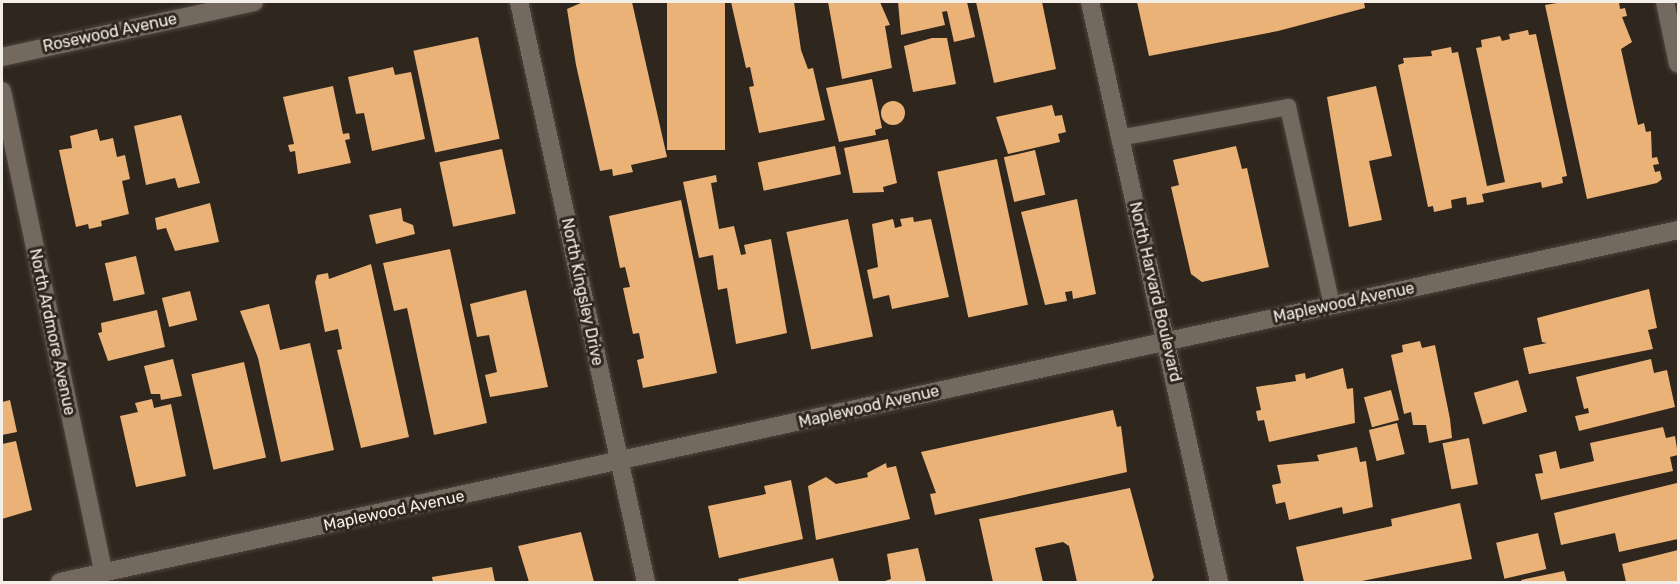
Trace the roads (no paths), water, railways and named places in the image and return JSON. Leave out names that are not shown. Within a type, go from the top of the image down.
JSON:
[{"type":"street","name":"Rosewood Avenue","points":[[2,57],[254,2]]},
{"type":"street","name":"North Kingsley Drive","points":[[519,2],[646,582]]},
{"type":"street","name":"North Harvard Boulevard","points":[[1090,2],[1219,582]]},
{"type":"street","points":[[1665,2],[1678,64]]},
{"type":"street","name":"North Ardmore Avenue","points":[[2,91],[104,573]]},
{"type":"street","name":"Maplewood Avenue","points":[[60,582],[619,463],[1678,230]]},
{"type":"lane","points":[[1119,138],[1288,107],[1332,305]]}]
